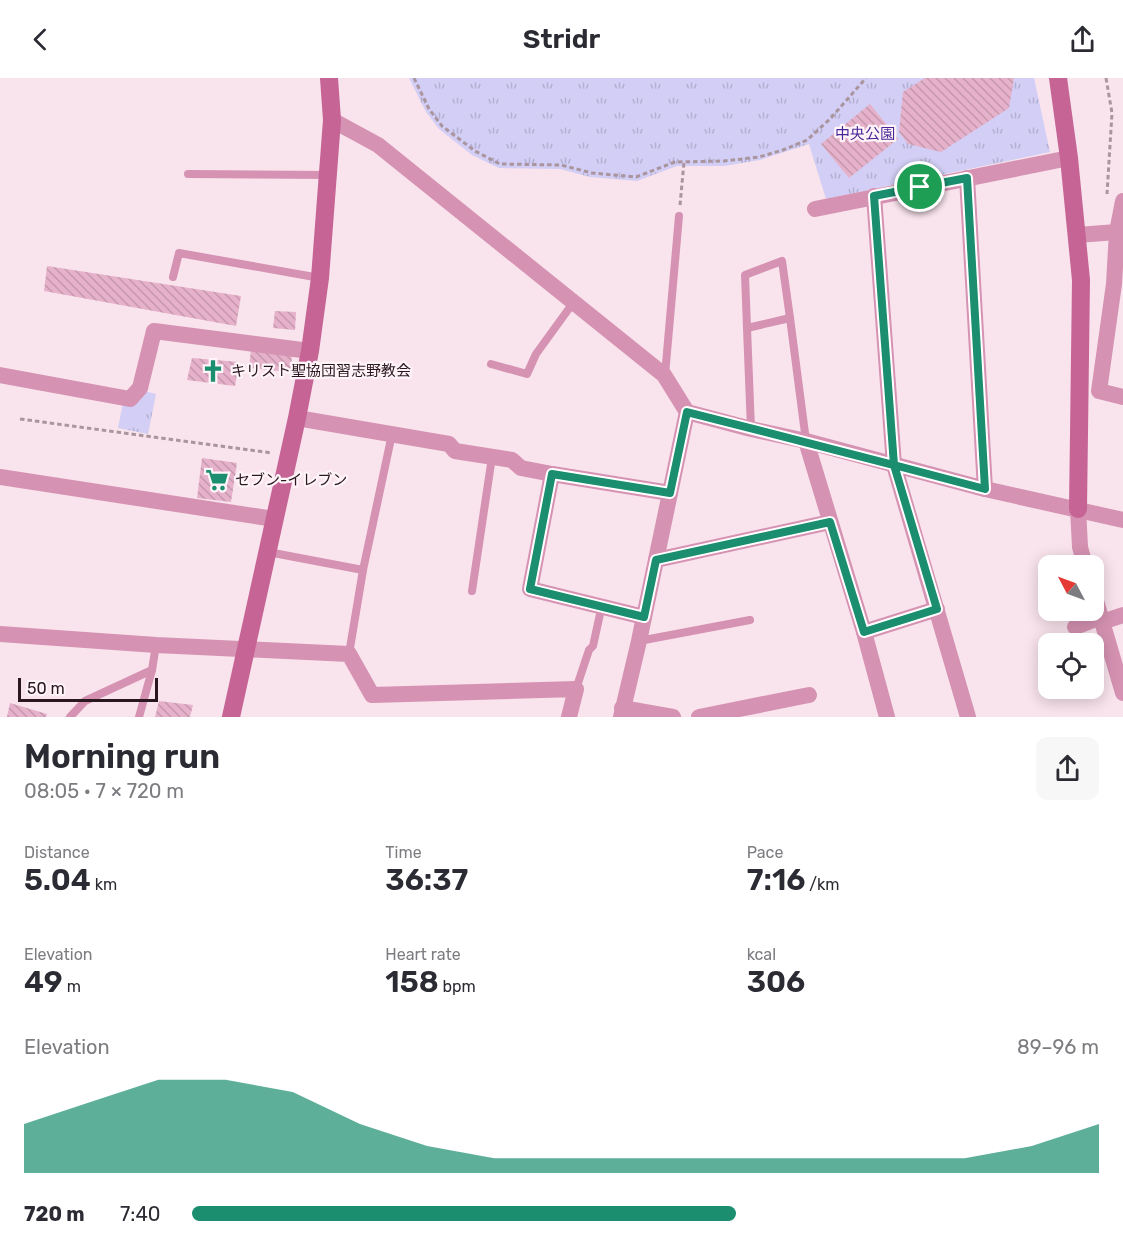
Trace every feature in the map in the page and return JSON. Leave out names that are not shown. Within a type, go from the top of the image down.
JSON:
[{"type":"street","points":[[231,717],[310,351],[320,278],[328,175],[332,120],[330,78]]},
{"type":"street","points":[[1058,79],[1070,158],[1081,280],[1078,509],[1082,555]]},
{"type":"street","points":[[332,120],[378,145],[664,375],[687,412],[985,489],[1123,520]]},
{"type":"street","points":[[815,209],[1070,158]]},
{"type":"street","points":[[967,178],[985,489]]},
{"type":"street","points":[[874,196],[894,465],[968,717]]},
{"type":"street","points":[[1115,199],[1120,232],[1119,285],[1099,391],[1123,397]]},
{"type":"street","points":[[1077,236],[1120,232]]},
{"type":"street","points":[[0,375],[130,399],[140,388],[154,331],[310,351]]},
{"type":"street","points":[[673,717],[622,713],[687,412]]},
{"type":"street","points":[[297,418],[449,444],[454,451],[512,460],[521,468],[670,493]]},
{"type":"street","points":[[806,441],[864,632],[887,717]]},
{"type":"street","points":[[552,474],[530,589],[644,617]]},
{"type":"street","points":[[0,477],[274,519]]},
{"type":"street","points":[[656,560],[830,522]]},
{"type":"street","points":[[864,632],[937,609]]},
{"type":"street","points":[[1104,618],[1123,615]]},
{"type":"street","points":[[1075,627],[1094,621]]},
{"type":"street","points":[[1102,621],[1123,693]]},
{"type":"street","points":[[0,634],[156,645],[349,654],[372,695],[576,689],[569,717]]},
{"type":"street","points":[[699,717],[757,711],[809,695]]},
{"type":"lane","points":[[188,174],[328,175]]},
{"type":"lane","points":[[664,375],[679,216]]},
{"type":"lane","points":[[173,277],[179,253],[320,278]]},
{"type":"lane","points":[[751,429],[745,275],[782,261],[806,441]]},
{"type":"lane","points":[[491,364],[527,374],[537,354],[573,303]]},
{"type":"lane","points":[[747,328],[789,318]]},
{"type":"lane","points":[[349,654],[363,570],[392,434]]},
{"type":"lane","points":[[472,591],[492,457]]},
{"type":"lane","points":[[268,552],[363,570]]},
{"type":"lane","points":[[576,689],[589,650],[593,646],[602,605]]},
{"type":"lane","points":[[639,641],[750,620]]},
{"type":"lane","points":[[139,717],[152,670],[156,645]]},
{"type":"lane","points":[[70,717],[85,701],[152,670]]},
{"type":"path","points":[[414,78],[429,109],[442,126],[475,151],[500,164],[561,165],[622,177],[636,177],[675,162],[724,161],[759,157],[783,150],[807,140],[830,119],[866,78]]},
{"type":"path","points":[[1106,78],[1112,113],[1115,199]]},
{"type":"path","points":[[679,216],[684,162]]},
{"type":"path","points":[[20,419],[289,455]]},
{"type":"green space","name":"中央公園","points":[[409,78],[1034,78],[1050,152],[826,199],[809,144],[760,160],[724,166],[677,166],[637,181],[590,177],[560,169],[499,168],[472,155],[439,129],[426,112]]},
{"type":"green space","points":[[144,391],[156,394],[148,434],[118,428],[123,403]]},
{"type":"building","points":[[925,78],[1014,78],[1009,108],[941,152],[908,144],[899,132],[903,92]]},
{"type":"building","points":[[870,104],[898,139],[849,178],[821,144]]},
{"type":"building","points":[[47,266],[241,296],[236,326],[44,291]]},
{"type":"building","points":[[275,311],[296,312],[295,330],[273,328]]},
{"type":"building","points":[[251,350],[292,355],[291,372],[249,368]]},
{"type":"building","name":"キリスト聖協団習志野教会","points":[[192,358],[239,362],[235,386],[187,380]]},
{"type":"building","name":"セブン-イレブン","points":[[202,458],[237,463],[231,502],[197,498]]},
{"type":"building","points":[[159,701],[193,705],[190,717],[155,717]]},
{"type":"building","points":[[10,703],[47,714],[46,717],[7,717]]},
{"type":"place","name":"キリスト聖協団習志野教会","points":[[213,371]]},
{"type":"place","name":"セブン-イレブン","points":[[217,480]]},
{"type":"route","points":[[920,187],[874,196],[894,465],[687,412],[670,493],[552,474],[530,589],[644,617],[656,560],[830,522],[864,632],[937,609],[894,465],[985,489],[967,178],[920,187]]}]
